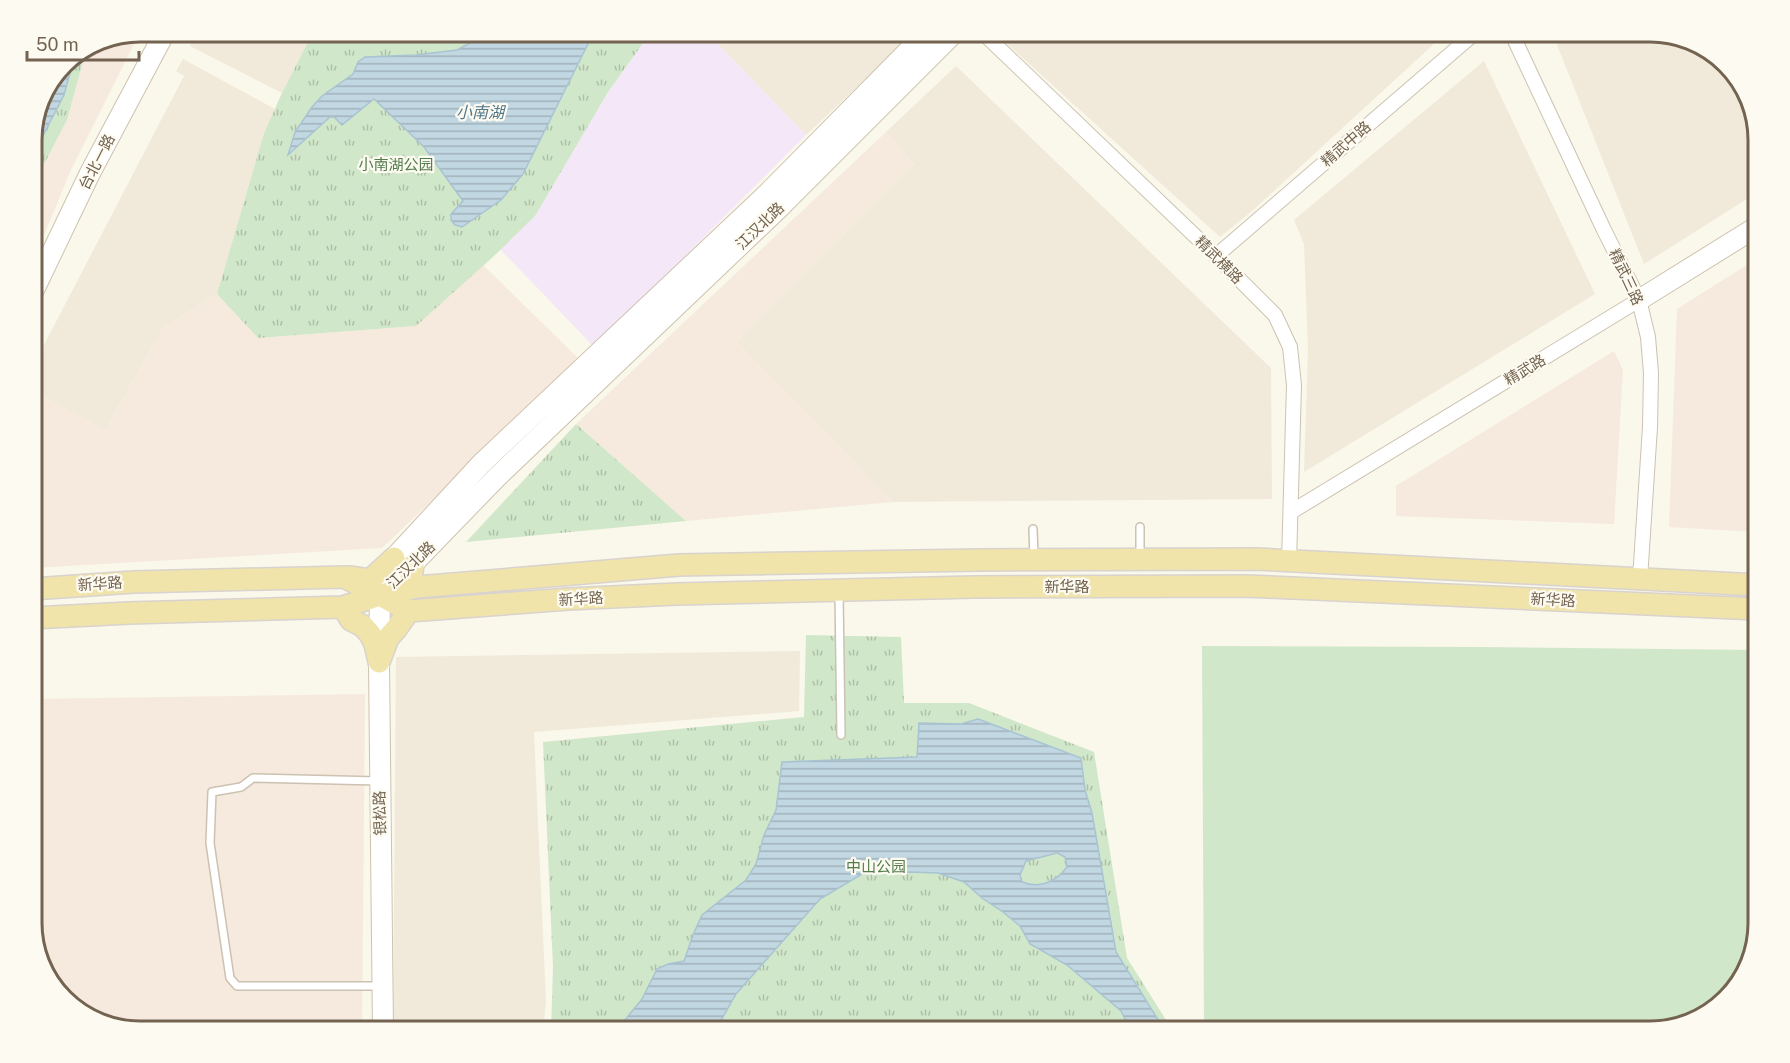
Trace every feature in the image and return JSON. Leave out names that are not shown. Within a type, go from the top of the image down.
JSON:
[{"type":"main road","name":"台北一路","points":[[42,273],[90,173],[160,42]]},
{"type":"main road","name":"江汉北路","points":[[380,595],[403,562],[481,464],[767,194],[917,42]]},
{"type":"main road","name":"江汉北路","points":[[403,562],[496,478],[780,207],[945,42]]},
{"type":"main road","name":"精武路","points":[[1639,300],[1748,232]]},
{"type":"main road","name":"新华路","points":[[42,617],[343,608],[380,595],[417,587],[679,565],[1257,559],[1748,584]]},
{"type":"main road","points":[[344,577],[370,580],[403,562],[417,587]]},
{"type":"main road","name":"新华路","points":[[42,588],[134,582],[344,577],[409,611],[601,598],[974,587],[1247,586],[1748,609]]},
{"type":"main road","name":"银松路","points":[[380,595],[382,1021]]},
{"type":"main road","points":[[343,608],[351,620],[363,626],[370,634],[379,662]]},
{"type":"main road","points":[[379,662],[388,638],[409,611]]},
{"type":"street","name":"精武横路","points":[[992,42],[1275,315],[1290,347],[1294,385],[1289,562]]},
{"type":"street","name":"精武中路","points":[[1216,256],[1464,42]]},
{"type":"street","name":"精武三路","points":[[1516,42],[1639,300],[1648,337],[1652,372],[1640,579]]},
{"type":"street","name":"精武路","points":[[1291,512],[1639,300]]},
{"type":"lane","points":[[1140,527],[1140,559]]},
{"type":"lane","points":[[1033,529],[1034,560]]},
{"type":"lane","points":[[839,591],[841,735]]},
{"type":"lane","points":[[380,781],[253,778],[241,787],[212,792],[210,843],[230,978],[237,986],[382,986]]},
{"type":"shaded area","points":[[192,42],[308,42],[282,93],[190,46]]},
{"type":"shaded area","points":[[644,42],[716,42],[806,135],[594,347],[500,249],[535,216],[608,92]]},
{"type":"shaded area","points":[[716,42],[904,42],[806,135]]},
{"type":"shaded area","points":[[1005,42],[1436,42],[1251,212],[1220,237]]},
{"type":"shaded area","points":[[1556,42],[1650,42],[1688,49],[1710,62],[1728,80],[1741,102],[1748,133],[1748,198],[1644,264]]},
{"type":"shaded area","points":[[135,43],[70,172],[42,240],[42,168],[67,120],[83,60],[102,49]]},
{"type":"shaded area","points":[[183,59],[275,109],[264,133],[217,294],[163,328],[105,430],[42,396],[42,349],[184,76],[176,71]]},
{"type":"shaded area","points":[[1484,61],[1595,294],[1304,472],[1308,350],[1304,244],[1294,220]]},
{"type":"shaded area","points":[[956,66],[1271,368],[1272,499],[893,502],[737,342],[914,164],[886,132]]},
{"type":"shaded area","points":[[886,132],[914,164],[737,342],[893,502],[686,521],[576,424]]},
{"type":"shaded area","points":[[1748,264],[1748,531],[1669,527],[1677,309]]},
{"type":"shaded area","points":[[483,265],[580,360],[382,548],[42,567],[42,396],[105,430],[163,328],[217,294],[258,338],[416,326]]},
{"type":"shaded area","points":[[1614,351],[1623,370],[1614,524],[1396,516],[1396,486]]},
{"type":"shaded area","points":[[800,651],[799,711],[534,732],[546,1001],[544,1021],[393,1021],[396,657]]},
{"type":"shaded area","points":[[365,694],[362,1021],[127,1020],[102,1014],[91,1008],[80,1001],[62,983],[49,961],[42,930],[42,699]]},
{"type":"green space","name":"小南湖公园","points":[[308,42],[644,42],[608,92],[535,216],[416,326],[258,338],[217,294],[264,133]]},
{"type":"green space","points":[[83,60],[67,120],[42,168],[42,133],[49,102],[58,86]]},
{"type":"green space","points":[[576,424],[686,521],[466,542]]},
{"type":"green space","name":"中山公园","points":[[806,635],[901,637],[904,703],[969,703],[1094,752],[1127,958],[1167,1021],[551,1021],[553,967],[543,742],[804,717]]},
{"type":"green space","points":[[1202,646],[1748,650],[1747,936],[1741,961],[1735,972],[1728,983],[1710,1001],[1688,1014],[1650,1021],[1204,1021]]},
{"type":"water","name":"小南湖","points":[[472,42],[589,42],[523,174],[501,200],[462,227],[455,225],[451,220],[451,214],[463,201],[424,147],[374,99],[342,125],[334,117],[330,117],[288,155],[295,132],[312,107],[322,96],[353,74],[358,62],[365,57],[416,55],[457,50]]},
{"type":"water","points":[[70,72],[64,95],[42,138],[49,102],[58,86]]},
{"type":"water","points":[[978,719],[1081,758],[1116,952],[1159,1021],[1126,1021],[1121,1011],[1067,965],[1030,944],[1020,926],[964,882],[938,873],[910,872],[862,874],[820,899],[736,994],[721,1021],[624,1021],[642,999],[657,969],[684,961],[702,915],[746,880],[756,864],[764,835],[776,810],[782,762],[917,757],[919,723],[961,724]],"holes":[[[1057,853],[1065,857],[1067,867],[1058,877],[1047,883],[1028,884],[1022,882],[1020,875],[1026,861]]]}]
